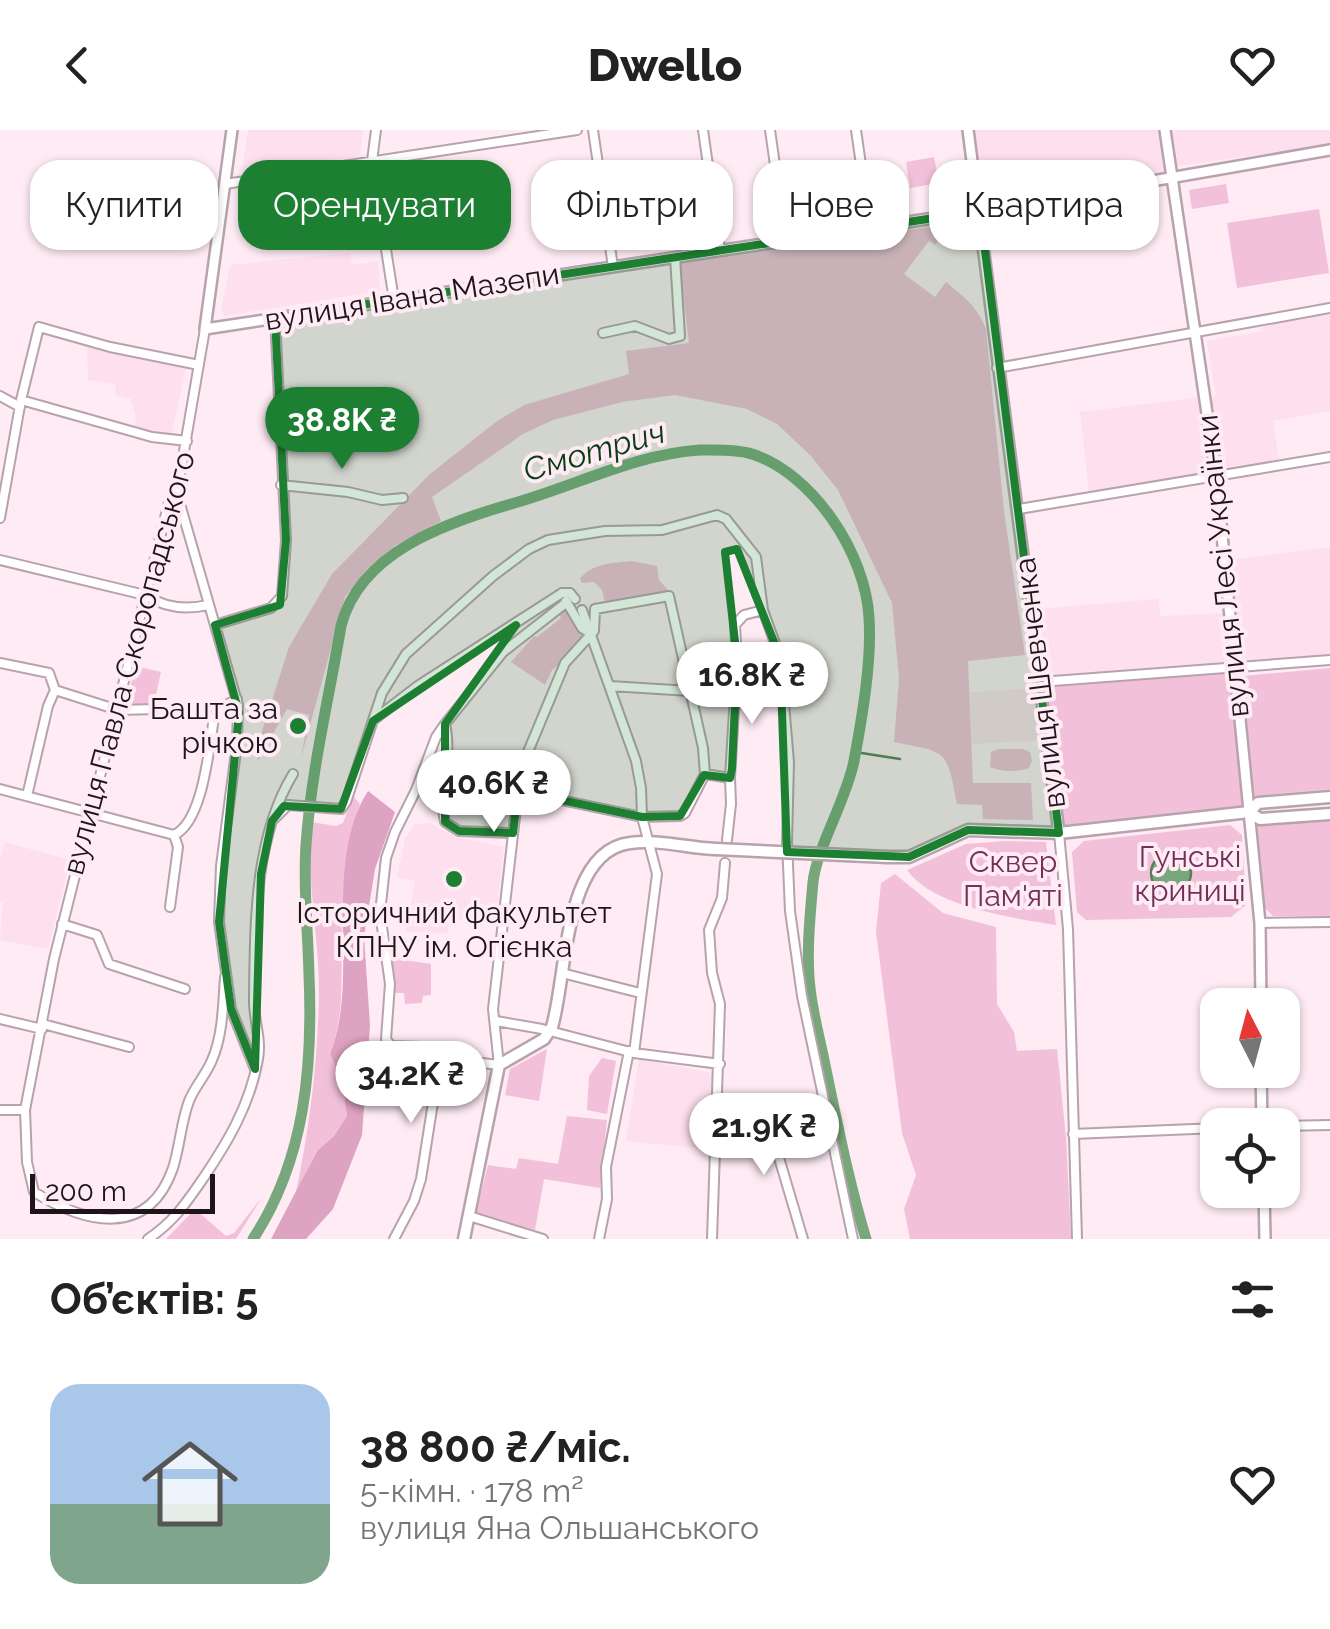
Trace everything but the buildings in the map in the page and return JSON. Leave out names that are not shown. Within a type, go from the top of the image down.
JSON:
[{"type":"main road","points":[[464,1239],[499,1065],[544,1039],[549,1031],[572,919],[593,864],[608,849],[646,842],[716,849],[909,857],[968,830],[1059,833],[1249,812],[1258,803],[1330,797]]},
{"type":"main road","points":[[1249,812],[1260,819],[1330,814]]},
{"type":"street","name":"вулиця Павла Скоропадського","points":[[225,977],[217,1046],[190,1098],[171,1173],[155,1200],[128,1218],[110,1222],[88,1219],[34,1192],[27,1162],[25,1110],[62,924],[187,441],[232,130]]},
{"type":"street","points":[[372,160],[376,130]]},
{"type":"street","points":[[379,160],[577,130]]},
{"type":"street","points":[[592,130],[613,267]]},
{"type":"street","points":[[703,130],[707,160]]},
{"type":"street","points":[[770,130],[774,160]]},
{"type":"street","points":[[856,130],[860,160]]},
{"type":"street","name":"вулиця Шевченка","points":[[968,130],[972,160]]},
{"type":"street","name":"вулиця Лесі Українки","points":[[1166,130],[1216,474],[1260,923],[1261,988]]},
{"type":"street","name":"вулиця Івана Мазепи","points":[[1159,178],[1330,150]]},
{"type":"street","points":[[225,184],[238,182]]},
{"type":"street","points":[[386,250],[394,300]]},
{"type":"street","name":"вулиця Івана Мазепи","points":[[205,329],[720,250]]},
{"type":"street","name":"вулиця Шевченка","points":[[984,250],[996,368],[1019,509],[1059,833],[1068,929],[1077,1239]]},
{"type":"street","points":[[603,332],[635,326],[664,338],[680,336],[674,257]]},
{"type":"street","points":[[996,368],[1330,308]]},
{"type":"street","points":[[215,625],[271,608],[280,600],[286,540],[275,318]]},
{"type":"street","points":[[0,518],[4,473],[39,327],[110,347],[200,365]]},
{"type":"street","points":[[0,396],[152,438],[187,441]]},
{"type":"street","points":[[1019,509],[1330,457]]},
{"type":"street","points":[[282,485],[376,499],[403,498]]},
{"type":"street","points":[[175,489],[236,699],[239,725],[219,902],[225,977],[232,1009],[255,1069]]},
{"type":"street","points":[[272,821],[282,808],[294,804],[342,809],[382,693],[406,654],[515,559],[548,540],[670,529],[718,514],[726,519],[756,557],[762,610],[783,674],[789,762],[787,872],[799,980],[853,1239]]},
{"type":"street","points":[[0,560],[145,595],[156,602],[186,609],[208,605]]},
{"type":"street","points":[[518,791],[642,816],[685,813],[705,774],[704,748],[669,596],[596,608],[595,628],[565,663],[525,758],[518,791],[493,1009],[499,1065],[440,1058],[423,1047],[387,1044],[390,984],[380,913],[386,858],[395,832],[445,724],[502,652],[568,598]]},
{"type":"street","points":[[568,598],[582,628],[591,634]]},
{"type":"street","points":[[372,721],[419,685],[568,598]]},
{"type":"street","points":[[582,610],[636,761],[646,842],[658,874],[632,1052],[606,1167],[607,1199],[599,1239]]},
{"type":"street","points":[[727,840],[732,804],[735,625],[744,615],[762,610]]},
{"type":"street","points":[[1040,682],[1330,660]]},
{"type":"street","points":[[0,663],[49,672],[55,690],[26,796]]},
{"type":"street","points":[[610,686],[690,691]]},
{"type":"street","points":[[55,690],[118,710],[156,709],[214,718]]},
{"type":"street","points":[[0,789],[174,835],[182,831],[199,797],[214,718],[219,708],[236,699]]},
{"type":"street","points":[[445,724],[450,745],[445,822],[459,831],[513,833]]},
{"type":"street","points":[[148,1239],[182,1212],[226,1147],[241,1114],[259,1049],[254,996],[263,863],[276,802],[293,774]]},
{"type":"street","points":[[705,774],[730,778]]},
{"type":"street","points":[[170,907],[178,847],[174,835]]},
{"type":"street","points":[[712,1239],[720,1004],[712,973],[709,930],[722,898],[725,863]]},
{"type":"street","points":[[1260,923],[1330,922]]},
{"type":"street","points":[[62,924],[97,935],[108,964],[185,989]]},
{"type":"street","points":[[562,973],[640,993]]},
{"type":"street","points":[[0,1019],[129,1046]]},
{"type":"street","points":[[496,1021],[632,1052],[720,1064]]},
{"type":"street","points":[[394,1239],[414,1201],[420,1178],[440,1058]]},
{"type":"street","points":[[0,1110],[25,1110]]},
{"type":"street","points":[[1300,1125],[1330,1124]]},
{"type":"street","points":[[1073,1134],[1200,1129]]},
{"type":"street","points":[[717,1132],[760,1133],[774,1141],[803,1239]]},
{"type":"street","points":[[1264,1208],[1265,1239]]},
{"type":"street","points":[[468,1216],[544,1239]]},
{"type":"highlighted area","points":[[980,211],[1059,833],[968,830],[909,857],[787,852],[780,657],[737,549],[725,552],[737,660],[730,778],[704,775],[680,816],[642,817],[518,791],[513,833],[459,831],[445,822],[445,724],[516,625],[373,721],[341,809],[284,806],[272,821],[261,874],[255,1069],[231,1009],[219,922],[239,713],[215,625],[280,605],[286,540],[275,318]]},
{"type":"shaded area","points":[[248,130],[363,130],[360,154],[355,157],[244,160]]},
{"type":"shaded area","points":[[973,130],[1159,130],[1166,172],[1159,173],[1159,160],[977,160]]},
{"type":"shaded area","points":[[1172,130],[1330,130],[1330,144],[1178,166]]},
{"type":"shaded area","points":[[350,253],[352,265],[378,261],[380,291],[224,316],[221,310],[230,265]]},
{"type":"shaded area","points":[[1330,314],[1330,411],[1273,421],[1279,460],[1224,467],[1220,464],[1210,398],[1216,396],[1207,341],[1263,331],[1263,324]]},
{"type":"shaded area","points":[[87,345],[187,365],[171,436],[134,427],[136,417],[131,399],[115,395],[116,384],[88,380]]},
{"type":"shaded area","points":[[1203,397],[1213,469],[1210,472],[1089,493],[1080,412]]},
{"type":"shaded area","points":[[1330,547],[1330,656],[1239,661],[1229,560]]},
{"type":"shaded area","points":[[1158,599],[1161,616],[1228,613],[1232,659],[1229,663],[1053,677],[1044,670],[1037,609]]},
{"type":"shaded area","points":[[1038,688],[1044,740],[972,744],[970,692]]},
{"type":"shaded area","points":[[368,791],[395,812],[375,869],[364,937],[370,1025],[362,1135],[333,1209],[306,1239],[271,1239],[317,1151],[334,1136],[347,1116],[342,1081],[330,1054],[339,1024],[342,992],[347,853],[354,820]]},
{"type":"shaded area","name":"Історичний факультет КПНУ ім. Огієнка","points":[[430,823],[456,837],[504,847],[495,926],[451,917],[447,933],[406,932],[415,881],[397,877],[405,839],[415,824]]},
{"type":"shaded area","points":[[5,842],[70,860],[48,949],[0,940],[0,860]]},
{"type":"shaded area","points":[[1171,853],[1185,859],[1191,873],[1185,887],[1171,893],[1157,887],[1151,873],[1157,859]]},
{"type":"shaded area","points":[[639,1059],[712,1073],[707,1149],[626,1141]]},
{"type":"green space","points":[[934,157],[929,160],[929,185],[910,188],[909,161]]},
{"type":"green space","points":[[1226,184],[1229,203],[1192,209],[1189,190]]},
{"type":"green space","points":[[1319,209],[1329,273],[1237,288],[1227,223]]},
{"type":"green space","points":[[929,227],[929,241],[904,274],[935,297],[946,282],[974,308],[986,329],[1004,511],[1025,655],[968,661],[973,783],[1031,783],[1033,820],[983,819],[982,805],[957,804],[942,756],[894,742],[899,678],[892,603],[838,490],[810,455],[777,424],[747,409],[675,395],[622,402],[553,420],[523,434],[432,497],[441,521],[396,545],[368,568],[345,597],[301,758],[309,715],[287,709],[258,761],[258,744],[289,647],[332,574],[430,474],[497,421],[524,405],[629,374],[626,351],[689,343],[679,261],[760,250],[909,250],[909,230]]},
{"type":"green space","points":[[632,561],[657,566],[659,580],[671,593],[605,603],[602,590],[594,582],[582,583],[580,579],[597,567]]},
{"type":"green space","points":[[565,608],[584,645],[552,670],[545,685],[511,662],[534,636],[561,618],[558,612]]},
{"type":"green space","points":[[135,666],[161,672],[153,708],[127,702]]},
{"type":"green space","points":[[1234,667],[1249,812],[1059,833],[1040,682]]},
{"type":"green space","points":[[1330,668],[1330,789],[1254,796],[1243,676]]},
{"type":"green space","points":[[991,752],[1030,752],[1029,768],[1010,771],[990,767]]},
{"type":"green space","points":[[353,796],[360,804],[346,873],[340,1014],[330,1054],[342,1081],[347,1116],[334,1136],[316,1152],[296,1192],[312,1092],[318,1017],[311,822],[336,826],[343,823]]},
{"type":"green space","points":[[1330,821],[1330,916],[1273,916],[1263,906],[1257,826]]},
{"type":"green space","name":"Гунські криниці","points":[[1230,825],[1242,835],[1246,905],[1231,917],[1086,920],[1077,912],[1072,852],[1084,841]]},
{"type":"green space","name":"Сквер Пам'яті","points":[[1046,842],[1056,925],[954,902],[919,883],[907,870],[966,844]]},
{"type":"green space","points":[[895,874],[943,913],[996,927],[997,1004],[1014,1032],[1017,1051],[1057,1049],[1071,1239],[910,1239],[904,1209],[916,1175],[902,1133],[876,932],[881,883]]},
{"type":"green space","points":[[389,958],[431,964],[431,995],[423,996],[422,1003],[405,1004],[404,993],[392,993]]},
{"type":"green space","points":[[547,1049],[539,1101],[505,1095],[510,1069]]},
{"type":"green space","points":[[602,1058],[616,1061],[607,1114],[587,1110],[589,1076]]},
{"type":"green space","points":[[567,1116],[607,1120],[600,1188],[544,1179],[535,1230],[476,1213],[488,1165],[516,1169],[519,1158],[558,1164]]},
{"type":"green space","points":[[262,1197],[236,1239],[166,1239],[195,1209],[226,1236],[234,1233]]},
{"type":"waterway","name":"Смотрич","points":[[253,1239],[284,1177],[302,1112],[310,1010],[305,877],[308,818],[341,626],[351,600],[366,578],[386,560],[434,531],[628,464],[700,450],[752,454],[796,479],[833,520],[847,544],[866,594],[870,635],[863,708],[850,776],[816,868],[808,962],[815,1019],[866,1239]]},
{"type":"waterway","points":[[855,752],[900,759]]},
{"type":"place","name":"Башта за річкою","points":[[298,726]]},
{"type":"place","name":"Історичний факультет КПНУ ім. Огієнка","points":[[454,879]]}]
